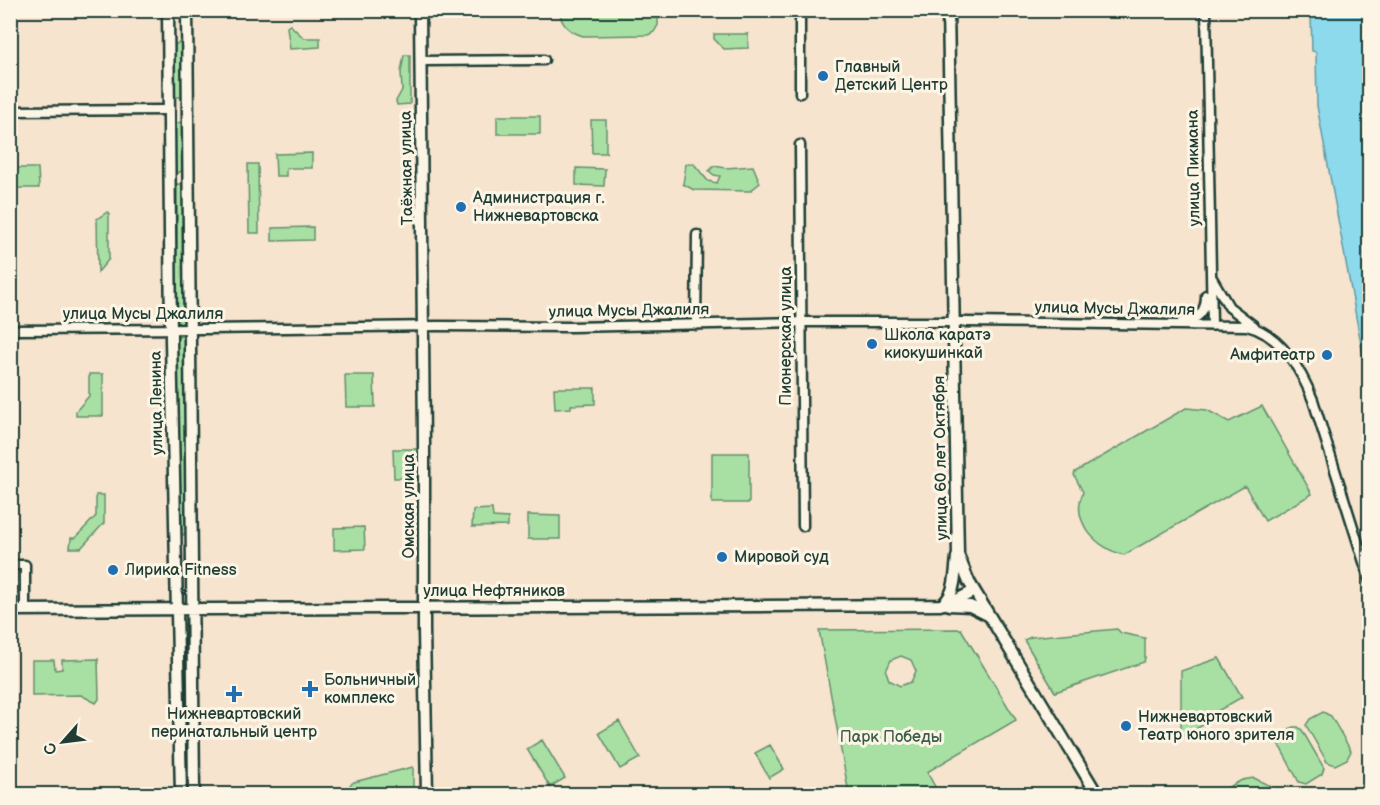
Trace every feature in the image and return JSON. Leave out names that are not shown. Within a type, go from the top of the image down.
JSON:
[{"type":"main road","name":"улица Ленина","points":[[168,10],[171,329],[181,795]]},
{"type":"main road","name":"улица Ленина","points":[[187,10],[194,795]]},
{"type":"main road","name":"Таёжная улица","points":[[420,10],[423,326]]},
{"type":"main road","name":"улица 60 лет Октября","points":[[948,10],[957,555],[964,574],[1097,795]]},
{"type":"main road","points":[[168,46],[173,39],[178,37],[183,39],[187,46]]},
{"type":"main road","points":[[170,178],[188,178]]},
{"type":"main road","name":"Омская улица","points":[[423,326],[427,795]]},
{"type":"main road","points":[[175,539],[192,539]]},
{"type":"main road","points":[[940,605],[950,597],[953,591],[957,555]]},
{"type":"main road","name":"улица Нефтяников","points":[[10,610],[940,605],[955,601],[974,591]]},
{"type":"main road","points":[[940,605],[970,606],[981,610],[991,618]]},
{"type":"street","points":[[800,10],[800,93]]},
{"type":"street","name":"улица Пикмана","points":[[1206,10],[1212,325]]},
{"type":"street","points":[[421,61],[544,60]]},
{"type":"street","points":[[10,111],[169,110]]},
{"type":"street","name":"Пионерская улица","points":[[800,145],[803,526]]},
{"type":"street","points":[[696,325],[697,235]]},
{"type":"street","points":[[1169,325],[1189,321],[1203,313],[1206,305],[1206,285],[1211,275]]},
{"type":"street","points":[[1211,275],[1229,306],[1274,340],[1292,360],[1309,389],[1370,581]]},
{"type":"street","name":"улица Мусы Джалиля","points":[[10,330],[696,325],[801,322],[1212,325],[1247,326],[1260,330]]},
{"type":"street","points":[[10,565],[25,565],[25,610]]},
{"type":"green space","points":[[560,11],[658,11],[658,25],[654,32],[648,35],[583,36],[567,27],[560,16]]},
{"type":"green space","points":[[290,25],[304,38],[320,38],[320,47],[290,49],[287,27]]},
{"type":"green space","points":[[714,34],[748,34],[748,48],[724,49],[714,39]]},
{"type":"green space","points":[[179,42],[183,46],[182,97],[175,97],[174,46]]},
{"type":"green space","points":[[404,55],[410,55],[410,104],[397,105],[396,101],[402,90],[401,72]]},
{"type":"green space","points":[[497,116],[540,116],[540,134],[497,134]]},
{"type":"green space","points":[[591,120],[606,120],[606,153],[592,153]]},
{"type":"green space","points":[[183,122],[183,170],[178,173],[175,170],[175,123]]},
{"type":"green space","points":[[312,153],[312,168],[286,168],[286,176],[276,176],[275,154]]},
{"type":"green space","points":[[248,164],[258,164],[259,233],[249,233]]},
{"type":"green space","points":[[686,164],[694,164],[708,181],[717,183],[720,176],[709,171],[714,166],[726,168],[753,166],[760,183],[750,191],[694,190],[683,184]]},
{"type":"green space","points":[[10,168],[38,168],[39,188],[11,188]]},
{"type":"green space","points":[[576,168],[605,169],[604,186],[576,185]]},
{"type":"green space","points":[[177,184],[183,186],[185,321],[181,325],[176,321]]},
{"type":"green space","points":[[109,213],[109,259],[98,272],[97,219]]},
{"type":"green space","points":[[313,227],[313,240],[272,241],[272,228]]},
{"type":"green space","points":[[182,336],[185,342],[186,532],[182,536],[176,342],[178,337]]},
{"type":"green space","points":[[89,374],[103,374],[103,416],[76,416],[76,411],[89,396]]},
{"type":"green space","points":[[345,375],[374,375],[375,407],[346,407]]},
{"type":"green space","points":[[554,388],[595,388],[595,404],[571,405],[571,408],[555,409]]},
{"type":"green space","points":[[1262,406],[1312,494],[1265,521],[1245,486],[1124,555],[1104,547],[1088,532],[1080,513],[1083,492],[1074,475],[1075,472],[1186,408],[1207,410],[1229,422]]},
{"type":"green space","points":[[393,449],[417,449],[417,478],[394,478]]},
{"type":"green space","points":[[712,453],[749,453],[749,503],[712,503]]},
{"type":"green space","points":[[96,495],[104,495],[104,523],[81,548],[70,548],[71,538],[75,538],[96,516]]},
{"type":"green space","points":[[492,509],[493,517],[508,518],[508,526],[472,527],[473,510]]},
{"type":"green space","points":[[528,515],[560,516],[560,539],[528,539]]},
{"type":"green space","points":[[364,527],[365,549],[334,550],[334,528]]},
{"type":"green space","points":[[182,625],[188,628],[190,794],[185,794]]},
{"type":"green space","name":"Парк Победы","points":[[961,629],[1016,720],[927,772],[939,794],[849,794],[819,630]],"holes":[[[901,656],[911,660],[916,671],[911,682],[900,686],[889,680],[886,671],[891,660]]]},
{"type":"green space","points":[[1117,629],[1121,633],[1145,638],[1144,662],[1055,692],[1024,640],[1031,637]]},
{"type":"green space","points":[[1219,658],[1242,697],[1214,713],[1216,718],[1181,737],[1181,671]]},
{"type":"green space","points":[[98,659],[99,699],[96,703],[81,695],[32,696],[32,660],[54,660],[55,670],[62,669],[62,660]]},
{"type":"green space","points":[[1323,712],[1331,716],[1351,751],[1347,759],[1335,765],[1327,762],[1306,725],[1310,719]]},
{"type":"green space","points":[[619,721],[640,758],[620,769],[599,733]]},
{"type":"green space","points":[[1293,727],[1302,730],[1324,768],[1322,774],[1306,784],[1299,782],[1277,741],[1278,735]]},
{"type":"green space","points":[[542,740],[565,778],[550,787],[527,749]]},
{"type":"green space","points":[[770,745],[784,769],[769,778],[755,753]]},
{"type":"green space","points":[[413,767],[413,794],[355,794],[350,785],[354,782]]},
{"type":"green space","points":[[1254,778],[1272,787],[1279,794],[1223,794],[1225,789],[1242,780]]},
{"type":"water","points":[[1323,11],[1369,11],[1369,387],[1317,106],[1316,52],[1312,51],[1311,15],[1323,14]]},
{"type":"place","name":"Главный Детский Центр","points":[[823,76]]},
{"type":"place","name":"Администрация г. Нижневартовска","points":[[461,207]]},
{"type":"place","name":"Школа каратэ киокушинкай","points":[[872,344]]},
{"type":"place","name":"Амфитеатр","points":[[1327,355]]},
{"type":"place","name":"Мировой суд","points":[[722,557]]},
{"type":"place","name":"Лирика Fitness","points":[[113,570]]},
{"type":"place","name":"Больничный комплекс","points":[[310,689]]},
{"type":"place","name":"Нижневартовский перинатальный центр","points":[[234,694]]},
{"type":"place","name":"Нижневартовский Театр юного зрителя","points":[[1126,726]]}]
